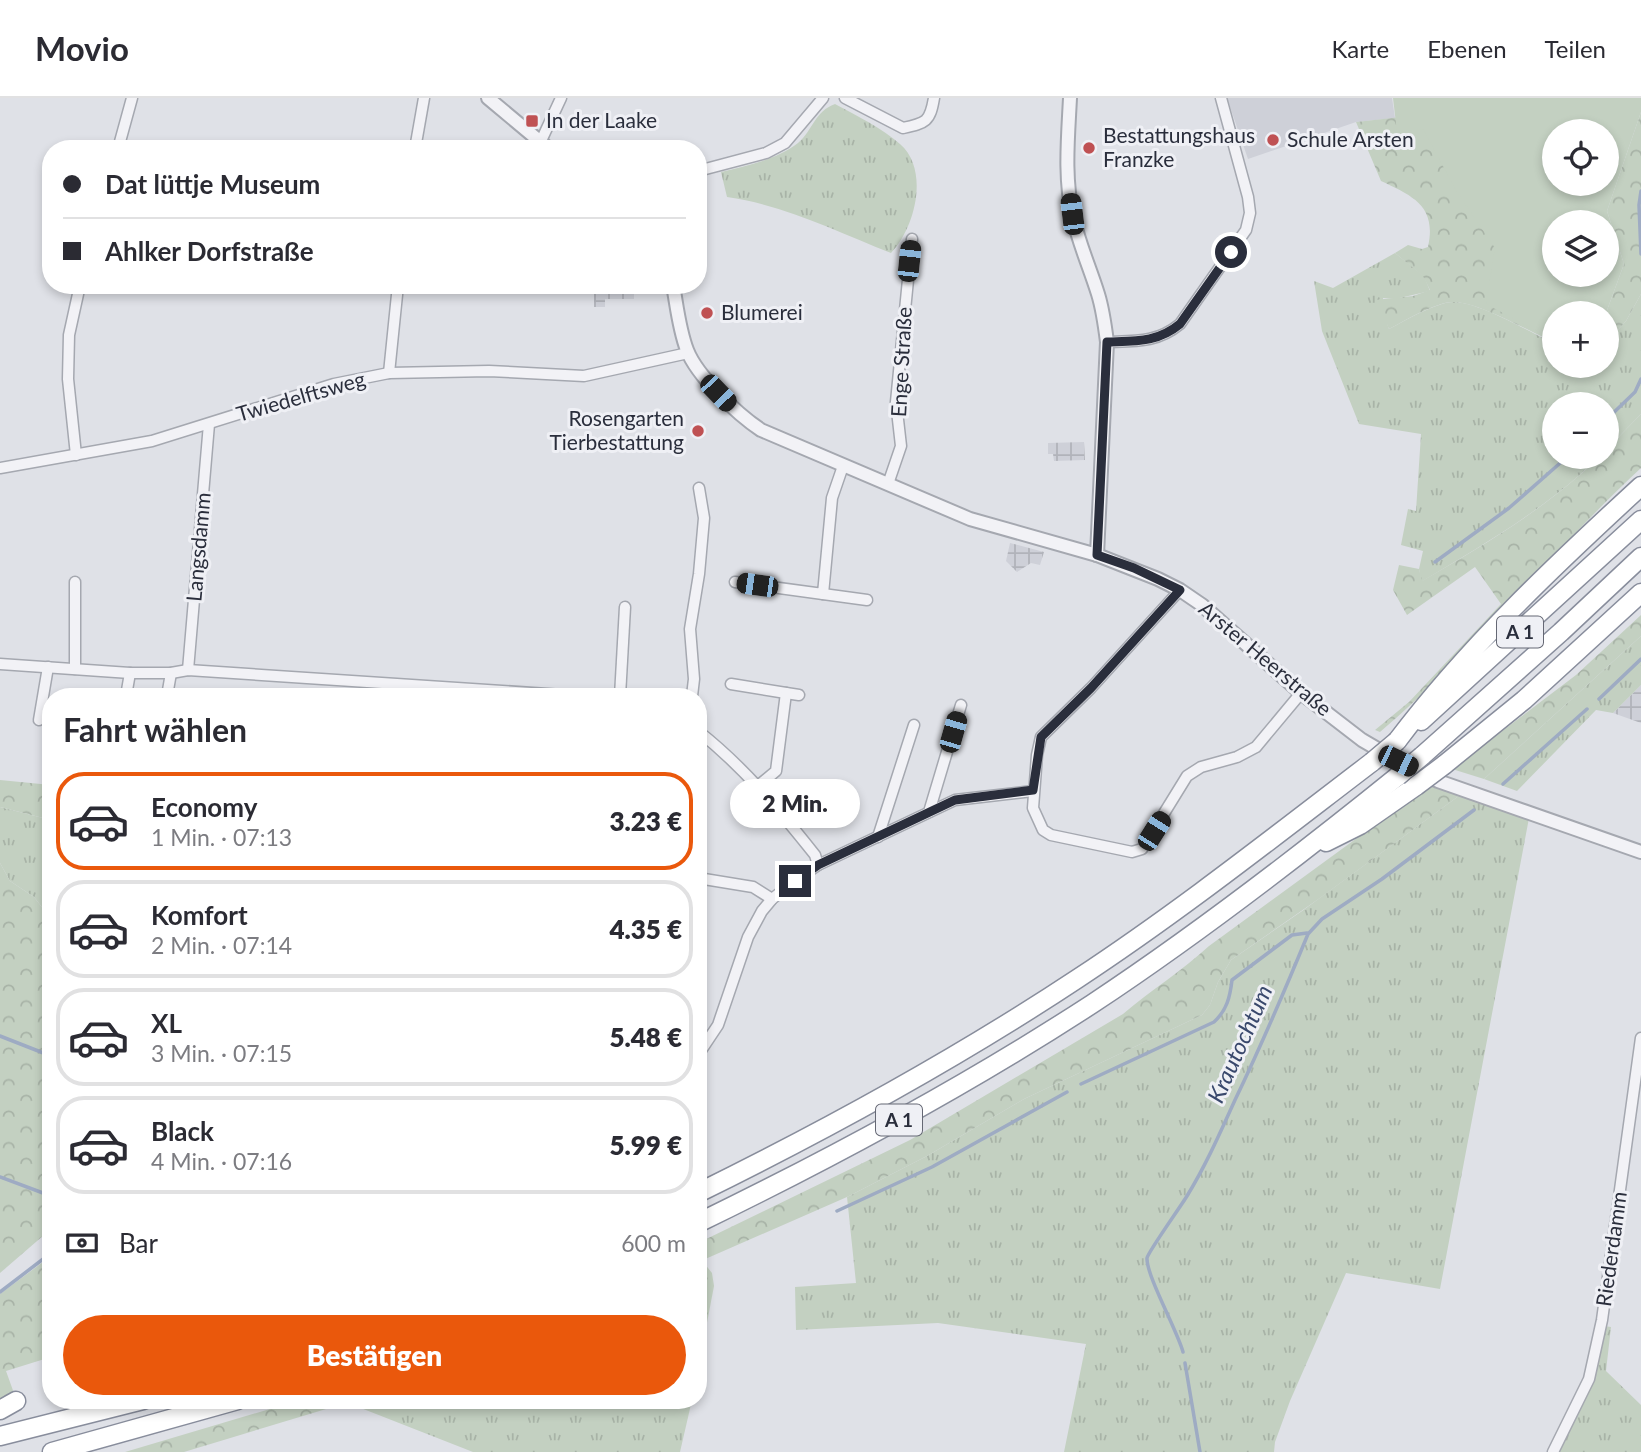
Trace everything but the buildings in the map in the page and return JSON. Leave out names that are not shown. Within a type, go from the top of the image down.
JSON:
[{"type":"highway","points":[[1397,741],[1471,651],[1641,486]]},
{"type":"highway","name":"A 1","points":[[707,1188],[884,1097],[984,1038],[1190,902],[1372,762],[1446,700],[1641,520]]},
{"type":"highway","name":"A 1","points":[[707,1218],[897,1122],[999,1062],[1194,934],[1304,851],[1422,756],[1641,557]]},
{"type":"highway","points":[[1304,851],[1360,825],[1444,765],[1514,708],[1641,593]]},
{"type":"highway","points":[[0,1410],[16,1401]]},
{"type":"highway","points":[[0,1436],[107,1409]]},
{"type":"highway","points":[[52,1452],[206,1409]]},
{"type":"street","points":[[120,140],[132,98]]},
{"type":"street","points":[[417,140],[424,98]]},
{"type":"street","points":[[488,98],[539,140]]},
{"type":"street","points":[[547,140],[561,98]]},
{"type":"street","points":[[707,169],[766,153],[785,143],[822,98]]},
{"type":"street","points":[[845,98],[903,128],[927,120],[932,114],[934,98]]},
{"type":"street","points":[[1070,98],[1067,173],[1072,214],[1081,250],[1098,292],[1107,342],[1097,555]]},
{"type":"street","points":[[1107,342],[1160,337],[1170,332],[1187,314],[1246,230],[1250,213],[1248,197],[1221,98]]},
{"type":"street","name":"Enge Straße","points":[[888,484],[901,446],[895,402],[912,239]]},
{"type":"street","points":[[76,455],[68,379],[69,335],[77,294]]},
{"type":"street","points":[[389,373],[397,294]]},
{"type":"street","name":"Arster Heerstraße","points":[[675,294],[688,353],[718,393],[741,417],[761,430],[970,519],[1097,555],[1134,568],[1180,590],[1214,615],[1301,693],[1363,740],[1398,761],[1438,781],[1641,852]]},
{"type":"street","name":"Twiedelftsweg","points":[[0,468],[152,441],[334,384],[389,373],[489,371],[584,376],[688,353]]},
{"type":"street","name":"Langsdamm","points":[[188,670],[209,424]]},
{"type":"street","points":[[823,594],[832,498],[843,466]]},
{"type":"street","points":[[693,688],[690,629],[704,518],[699,488]]},
{"type":"street","points":[[75,582],[75,669]]},
{"type":"street","points":[[735,582],[867,600]]},
{"type":"street","points":[[1180,590],[1091,688],[1041,737],[1033,808],[1043,830],[1051,835],[1132,852],[1142,849],[1187,776],[1202,767],[1237,757],[1256,747],[1301,693]]},
{"type":"street","points":[[620,688],[625,607]]},
{"type":"street","points":[[0,664],[130,673],[171,673],[188,670],[457,688]]},
{"type":"street","points":[[44,688],[48,667]]},
{"type":"street","points":[[127,688],[130,673]]},
{"type":"street","points":[[168,688],[171,673]]},
{"type":"street","points":[[731,684],[799,695]]},
{"type":"street","points":[[758,786],[776,771],[786,693]]},
{"type":"street","points":[[39,720],[42,702]]},
{"type":"street","points":[[929,812],[961,705]]},
{"type":"street","points":[[878,837],[914,725]]},
{"type":"street","points":[[707,738],[724,751],[758,786],[814,855],[818,865]]},
{"type":"street","points":[[707,1042],[718,1025],[748,937],[772,899],[818,865],[955,800],[1033,790]]},
{"type":"street","points":[[707,879],[753,887],[772,899]]},
{"type":"street","name":"Riederdamm","points":[[1553,1452],[1589,1379],[1602,1320],[1641,1038]]},
{"type":"shaded area","name":"Schule Arsten","points":[[1227,98],[1392,98],[1395,118],[1356,122],[1248,159]]},
{"type":"shaded area","points":[[594,294],[634,294],[634,299],[605,299],[605,307],[594,307]]},
{"type":"shaded area","points":[[1084,442],[1085,460],[1054,461],[1053,454],[1048,454],[1048,443]]},
{"type":"shaded area","points":[[1010,543],[1044,552],[1040,565],[1031,563],[1017,572],[1006,561]]},
{"type":"shaded area","points":[[1641,685],[1641,723],[1613,713]]},
{"type":"green space","points":[[1393,98],[1641,98],[1641,112],[1619,176],[1619,119],[1542,119],[1542,196],[1612,196],[1607,210],[1542,210],[1542,287],[1616,287],[1610,301],[1542,301],[1542,334],[1486,304],[1495,248],[1457,192],[1423,129],[1397,132]]},
{"type":"green space","points":[[835,104],[893,138],[909,155],[915,168],[916,199],[912,214],[900,242],[891,253],[790,213],[727,197],[721,172],[761,161],[789,149],[803,138],[823,111]]},
{"type":"green space","points":[[1641,112],[1641,294],[1619,329],[1619,301],[1610,301],[1616,287],[1619,287],[1624,264],[1619,248],[1619,210],[1607,210],[1612,196],[1619,196],[1619,176]]},
{"type":"green space","points":[[1428,114],[1542,314],[1542,337],[1502,317],[1454,302],[1421,312],[1389,329],[1375,300],[1413,296],[1430,290],[1423,276],[1395,253],[1408,245],[1422,249],[1428,247],[1429,222],[1420,204],[1381,181],[1356,122]]},
{"type":"green space","points":[[1619,248],[1624,264],[1619,278]]},
{"type":"green space","points":[[1395,253],[1424,276],[1430,291],[1395,299],[1383,298],[1389,329],[1422,312],[1448,303],[1464,303],[1489,311],[1542,338],[1542,378],[1619,378],[1619,329],[1641,294],[1641,414],[1619,437],[1619,392],[1542,392],[1542,469],[1586,469],[1536,509],[1421,582],[1419,569],[1423,551],[1401,545],[1408,509],[1416,511],[1421,434],[1359,424],[1322,331],[1314,281],[1333,288]]},
{"type":"green space","points":[[1641,414],[1641,468],[1575,533],[1448,669],[1380,732],[1375,730],[1409,702],[1501,604],[1475,567],[1407,615],[1393,590],[1399,565],[1419,569],[1422,581],[1492,539],[1558,493],[1586,469],[1619,469],[1619,437]]},
{"type":"green space","points":[[1641,615],[1641,636],[1484,779],[1452,769],[1576,675]]},
{"type":"green space","points":[[1641,636],[1641,685],[1613,713],[1596,710],[1517,791],[1484,779]]},
{"type":"green space","points":[[0,780],[42,784],[42,818],[0,807]]},
{"type":"green space","points":[[1431,784],[1460,795],[1231,960],[1218,982],[1210,1005],[1202,1015],[1024,1099],[927,1156],[847,1197],[707,1258],[707,1239],[910,1140],[1123,1014],[1209,946]]},
{"type":"green space","points":[[1460,795],[1529,818],[1440,1289],[1346,1273],[1290,1401],[1274,1452],[1064,1452],[1086,1344],[938,1323],[796,1330],[795,1287],[856,1283],[847,1197],[927,1156],[1024,1099],[1202,1015],[1210,1005],[1218,982],[1231,960]]},
{"type":"green space","points":[[0,807],[42,818],[42,907],[34,897],[10,881],[0,863]]},
{"type":"green space","points":[[0,863],[10,881],[34,897],[42,907],[42,1237],[0,1273]]},
{"type":"green space","points":[[42,1263],[42,1360],[6,1371],[15,1396],[0,1402],[0,1294]]},
{"type":"green space","points":[[707,1267],[712,1273],[714,1286],[707,1323]]},
{"type":"green space","points":[[1604,1326],[1611,1327],[1606,1371],[1641,1405],[1641,1452],[1559,1452],[1592,1382],[1599,1360]]},
{"type":"green space","points":[[270,1409],[326,1409],[184,1452],[125,1452]]},
{"type":"green space","points":[[363,1409],[690,1409],[680,1452],[473,1452]]},
{"type":"waterway","points":[[1641,191],[1641,254]]},
{"type":"waterway","points":[[1619,407],[1635,392],[1641,379]]},
{"type":"waterway","points":[[1435,562],[1509,508],[1553,469]]},
{"type":"waterway","name":"Krautochtum","points":[[1599,699],[1641,659]]},
{"type":"waterway","name":"Krautochtum","points":[[1503,784],[1587,709]]},
{"type":"waterway","name":"Krautochtum","points":[[1183,1352],[1151,1277],[1147,1258],[1207,1161],[1308,934],[1322,919],[1382,879],[1474,810]]},
{"type":"waterway","points":[[1081,1084],[1214,1022],[1227,1003],[1232,980],[1292,935],[1307,933]]},
{"type":"waterway","points":[[0,1036],[42,1052]]},
{"type":"waterway","points":[[837,1211],[932,1167],[1067,1092]]},
{"type":"waterway","points":[[0,1177],[42,1193]]},
{"type":"waterway","points":[[0,1292],[42,1260]]},
{"type":"waterway","name":"Krautochtum","points":[[1185,1363],[1200,1452]]},
{"type":"place","name":"In der Laake","points":[[532,121]]},
{"type":"place","name":"Schule Arsten","points":[[1273,140]]},
{"type":"place","name":"Bestattungshaus Franzke","points":[[1089,148]]},
{"type":"place","name":"Blumerei","points":[[707,313]]},
{"type":"place","name":"Rosengarten Tierbestattung","points":[[698,431]]},
{"type":"route","points":[[795,881],[818,865],[955,800],[1033,790],[1041,737],[1091,688],[1180,590],[1134,568],[1097,555],[1107,342],[1139,341],[1170,332],[1180,324],[1231,252]]}]
